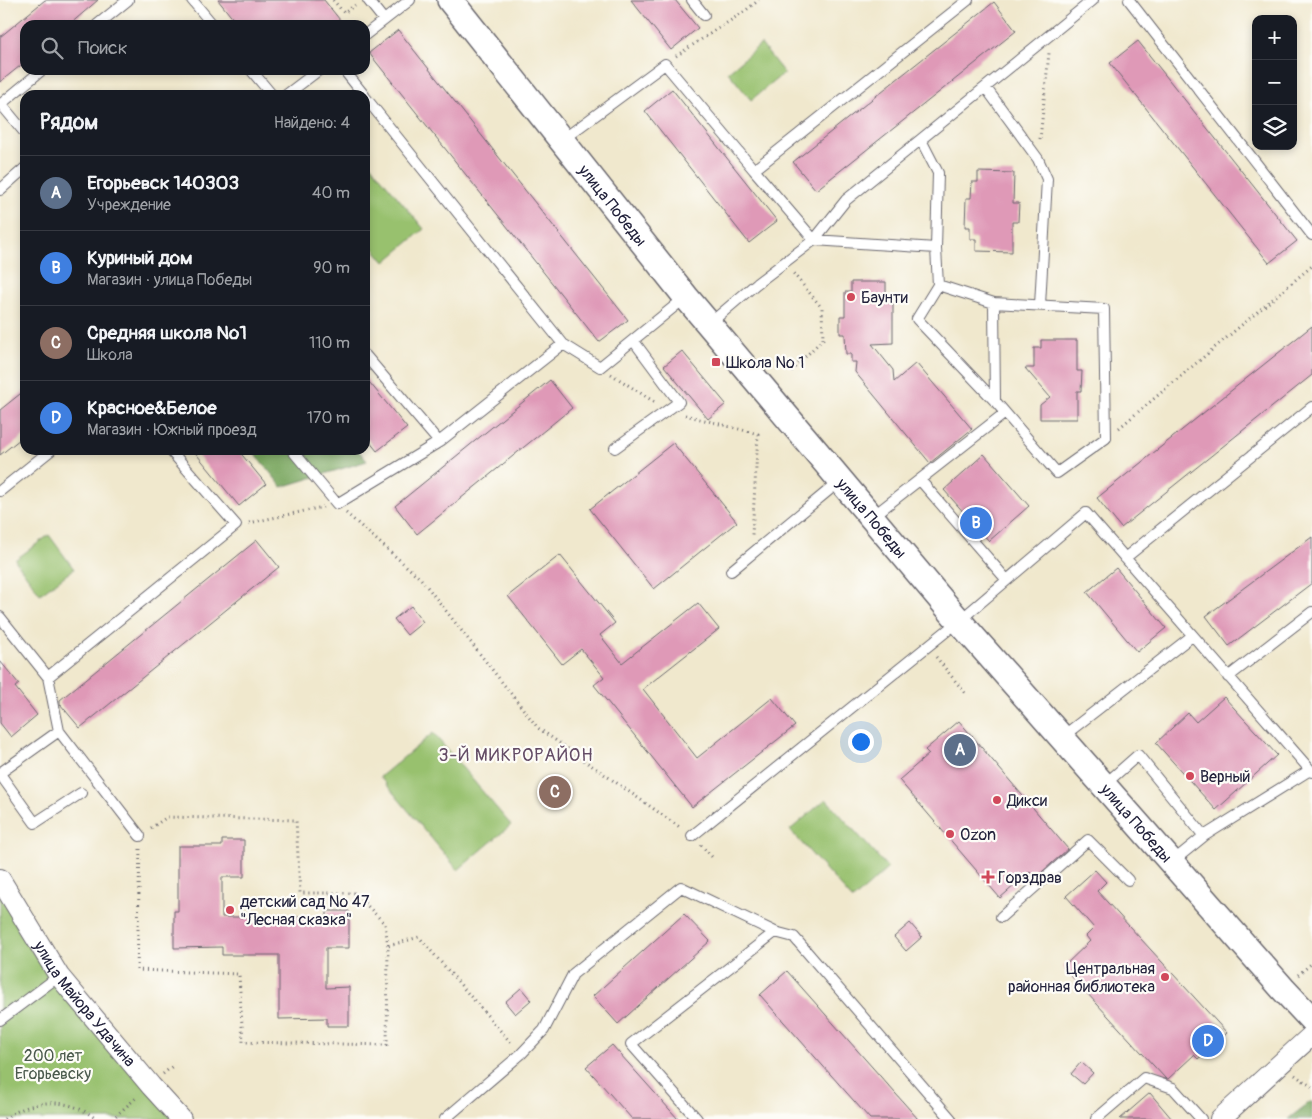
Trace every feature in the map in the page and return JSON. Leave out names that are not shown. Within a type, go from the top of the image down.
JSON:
[{"type":"street","name":"улица Победы","points":[[450,0],[686,297],[958,621],[1312,1020]]},
{"type":"street","name":"улица Майора Удачина","points":[[0,879],[59,976],[181,1119]]},
{"type":"street","points":[[1220,1119],[1312,1035]]},
{"type":"lane","points":[[103,20],[128,0]]},
{"type":"lane","points":[[192,0],[209,20]]},
{"type":"lane","points":[[368,0],[384,20]]},
{"type":"lane","points":[[370,30],[410,0]]},
{"type":"lane","points":[[692,0],[704,15]]},
{"type":"lane","points":[[754,170],[968,0]]},
{"type":"lane","points":[[709,324],[756,284],[814,240],[846,200],[1093,0]]},
{"type":"lane","points":[[1129,0],[1312,235]]},
{"type":"lane","points":[[562,140],[665,64],[814,240],[936,248]]},
{"type":"lane","points":[[20,127],[1,104],[36,75]]},
{"type":"lane","points":[[255,75],[268,90]]},
{"type":"lane","points":[[293,90],[312,75]]},
{"type":"lane","points":[[348,75],[359,90]]},
{"type":"lane","points":[[986,88],[1038,159],[1047,179],[1040,305]]},
{"type":"lane","points":[[370,103],[563,344],[600,367],[686,297]]},
{"type":"lane","points":[[920,140],[938,173],[936,248],[938,285],[917,319],[995,401],[1057,473],[1106,438],[1104,309],[994,303],[938,285]]},
{"type":"lane","points":[[0,190],[20,172]]},
{"type":"lane","points":[[994,303],[995,401]]},
{"type":"lane","points":[[615,448],[679,402],[633,340]]},
{"type":"lane","points":[[296,455],[336,504],[439,442],[563,344]]},
{"type":"lane","points":[[370,361],[439,442]]},
{"type":"lane","points":[[1125,558],[1312,407]]},
{"type":"lane","points":[[872,517],[1005,414]]},
{"type":"lane","points":[[0,491],[45,455]]},
{"type":"lane","points":[[48,677],[236,525],[174,455]]},
{"type":"lane","points":[[731,571],[840,480]]},
{"type":"lane","points":[[920,480],[1006,579]]},
{"type":"lane","points":[[692,836],[958,621],[1086,513],[1311,771],[1204,836],[1171,862]]},
{"type":"lane","points":[[1228,677],[1312,612]]},
{"type":"lane","points":[[0,618],[48,677],[59,731],[140,836]]},
{"type":"lane","points":[[1062,738],[1192,636]]},
{"type":"lane","points":[[59,731],[0,773],[35,823],[81,793]]},
{"type":"lane","points":[[1103,785],[1138,755],[1204,836]]},
{"type":"lane","points":[[1001,917],[1088,840],[1128,880]]},
{"type":"lane","points":[[446,1119],[521,1054],[544,1030],[573,974],[681,887],[775,932],[794,938],[951,1119]]},
{"type":"lane","points":[[697,1119],[631,1044],[775,932]]},
{"type":"lane","points":[[0,1020],[59,976]]},
{"type":"lane","points":[[1096,1119],[1144,1078],[1173,1088],[1201,1119]]},
{"type":"path","points":[[333,0],[344,14],[362,0]]},
{"type":"path","points":[[665,64],[759,0]]},
{"type":"path","points":[[1038,159],[1051,34]]},
{"type":"path","points":[[784,263],[822,308],[823,339],[791,371]]},
{"type":"path","points":[[1106,438],[1312,266]]},
{"type":"path","points":[[600,367],[667,410],[758,434],[751,555]]},
{"type":"path","points":[[236,525],[336,504],[420,579],[538,728],[692,836],[712,858]]},
{"type":"path","points":[[932,653],[966,693]]},
{"type":"path","points":[[167,817],[296,820],[300,893],[355,893],[385,924],[388,946],[386,1045],[242,1042],[239,974],[137,970],[140,836],[167,817]]},
{"type":"path","points":[[388,946],[419,937],[521,1054]]},
{"type":"path","points":[[1296,977],[1312,963]]},
{"type":"path","points":[[1294,1075],[1312,1087]]},
{"type":"path","points":[[112,1119],[151,1086]]},
{"type":"path","points":[[0,1113],[4,1119],[28,1105],[56,1102],[82,1110],[96,1119]]},
{"type":"green space","points":[[761,44],[784,73],[751,100],[728,72]]},
{"type":"green space","points":[[370,164],[424,229],[385,262],[370,244]]},
{"type":"green space","points":[[256,455],[362,455],[367,461],[282,487]]},
{"type":"green space","points":[[49,535],[74,569],[40,594],[15,560]]},
{"type":"green space","points":[[433,733],[511,825],[458,870],[380,777]]},
{"type":"green space","points":[[826,799],[888,868],[853,900],[790,830]]},
{"type":"green space","name":"200 лет Егорьевску","points":[[0,895],[23,939],[63,994],[174,1119],[0,1119]]},
{"type":"green space","points":[[1312,1102],[1312,1119],[1288,1119]]},
{"type":"building","points":[[45,0],[98,0],[75,20],[21,20]]},
{"type":"building","points":[[218,0],[324,0],[340,20],[234,20]]},
{"type":"building","points":[[631,0],[675,0],[698,28],[671,50]]},
{"type":"building","points":[[994,2],[1016,31],[816,190],[793,162]]},
{"type":"building","points":[[20,21],[20,66],[0,82],[0,37]]},
{"type":"building","points":[[398,30],[628,320],[599,342],[370,52]]},
{"type":"building","points":[[1138,41],[1297,241],[1269,263],[1110,63]]},
{"type":"building","points":[[672,89],[777,221],[749,243],[645,111]]},
{"type":"building","points":[[978,172],[1014,173],[1013,203],[1019,203],[1018,222],[1012,222],[1012,252],[976,251],[976,239],[970,239],[970,227],[965,227],[966,198],[971,198],[972,182],[978,182]]},
{"type":"building","points":[[851,282],[886,282],[886,302],[893,302],[893,343],[872,344],[893,370],[894,382],[916,363],[972,429],[930,463],[855,372],[856,362],[851,362],[851,354],[846,354],[845,334],[840,334],[840,316],[845,316],[845,292],[851,292]]},
{"type":"building","points":[[1312,326],[1312,375],[1121,528],[1097,498]]},
{"type":"building","points":[[1041,340],[1077,340],[1077,371],[1082,371],[1081,391],[1077,391],[1077,419],[1040,419],[1040,405],[1050,397],[1025,368],[1034,368],[1034,348],[1041,348]]},
{"type":"building","points":[[682,351],[726,404],[708,419],[664,366]]},
{"type":"building","points":[[550,380],[572,408],[417,534],[395,506]]},
{"type":"building","points":[[370,383],[407,428],[377,451],[370,442]]},
{"type":"building","points":[[20,394],[20,439],[0,455],[0,410]]},
{"type":"building","points":[[673,443],[737,522],[654,589],[590,509]]},
{"type":"building","points":[[984,454],[1029,506],[989,541],[944,490]]},
{"type":"building","points":[[197,455],[242,455],[266,484],[239,506]]},
{"type":"building","points":[[1312,537],[1312,583],[1229,646],[1206,616]]},
{"type":"building","points":[[257,540],[279,567],[80,728],[60,704],[60,700]]},
{"type":"building","points":[[560,555],[615,623],[600,635],[622,663],[698,603],[719,629],[643,689],[697,758],[772,698],[795,726],[692,807],[594,685],[604,677],[581,649],[562,664],[508,596]]},
{"type":"building","points":[[1116,568],[1166,628],[1137,652],[1087,592]]},
{"type":"building","points":[[411,606],[423,622],[407,635],[394,619]]},
{"type":"building","points":[[0,661],[19,684],[15,687],[37,715],[11,737],[0,723]]},
{"type":"building","points":[[1224,697],[1277,755],[1216,810],[1156,743],[1188,713],[1196,722]]},
{"type":"building","points":[[959,721],[1068,849],[1035,878],[1030,872],[1000,898],[899,780],[929,754],[925,750]]},
{"type":"building","points":[[222,840],[244,840],[244,877],[222,877],[222,917],[327,917],[327,911],[349,911],[349,948],[326,948],[326,988],[349,987],[349,1026],[327,1026],[327,1018],[279,1019],[279,955],[222,955],[222,947],[174,948],[174,911],[178,911],[178,846],[222,846]]},
{"type":"building","points":[[1095,870],[1106,882],[1097,891],[1227,1033],[1198,1059],[1194,1055],[1168,1079],[1165,1078],[1063,967],[1090,941],[1086,936],[1094,928],[1066,896]]},
{"type":"building","points":[[684,914],[710,941],[618,1024],[593,996]]},
{"type":"building","points":[[910,923],[922,937],[906,951],[894,937]]},
{"type":"building","points":[[787,971],[918,1119],[870,1119],[760,995]]},
{"type":"building","points":[[521,988],[531,1000],[515,1014],[505,1002]]},
{"type":"building","points":[[612,1045],[678,1119],[632,1119],[586,1067]]},
{"type":"building","points":[[1081,1062],[1093,1073],[1083,1084],[1071,1074]]},
{"type":"building","points":[[1150,1093],[1172,1119],[1120,1119]]},
{"type":"place","name":"Баунти","points":[[851,297]]},
{"type":"place","name":"Школа № 1","points":[[716,362]]},
{"type":"place","name":"Куриный дом","points":[[976,523]]},
{"type":"place","name":"Егорьевск 140303","points":[[960,750]]},
{"type":"place","name":"Верный","points":[[1190,776]]},
{"type":"place","name":"Средняя школа №1","points":[[555,792]]},
{"type":"place","name":"Дикси","points":[[997,800]]},
{"type":"place","name":"Ozon","points":[[950,834]]},
{"type":"place","name":"Горздрав","points":[[988,877]]},
{"type":"place","name":"детский сад № 47 \"Лесная сказка\"","points":[[230,910]]},
{"type":"place","name":"Центральная районная библиотека","points":[[1165,977]]},
{"type":"place","name":"Красное&Белое","points":[[1208,1041]]},
{"type":"district","name":"3-Й МИКРОРАЙОН","points":[[516,755]]}]
